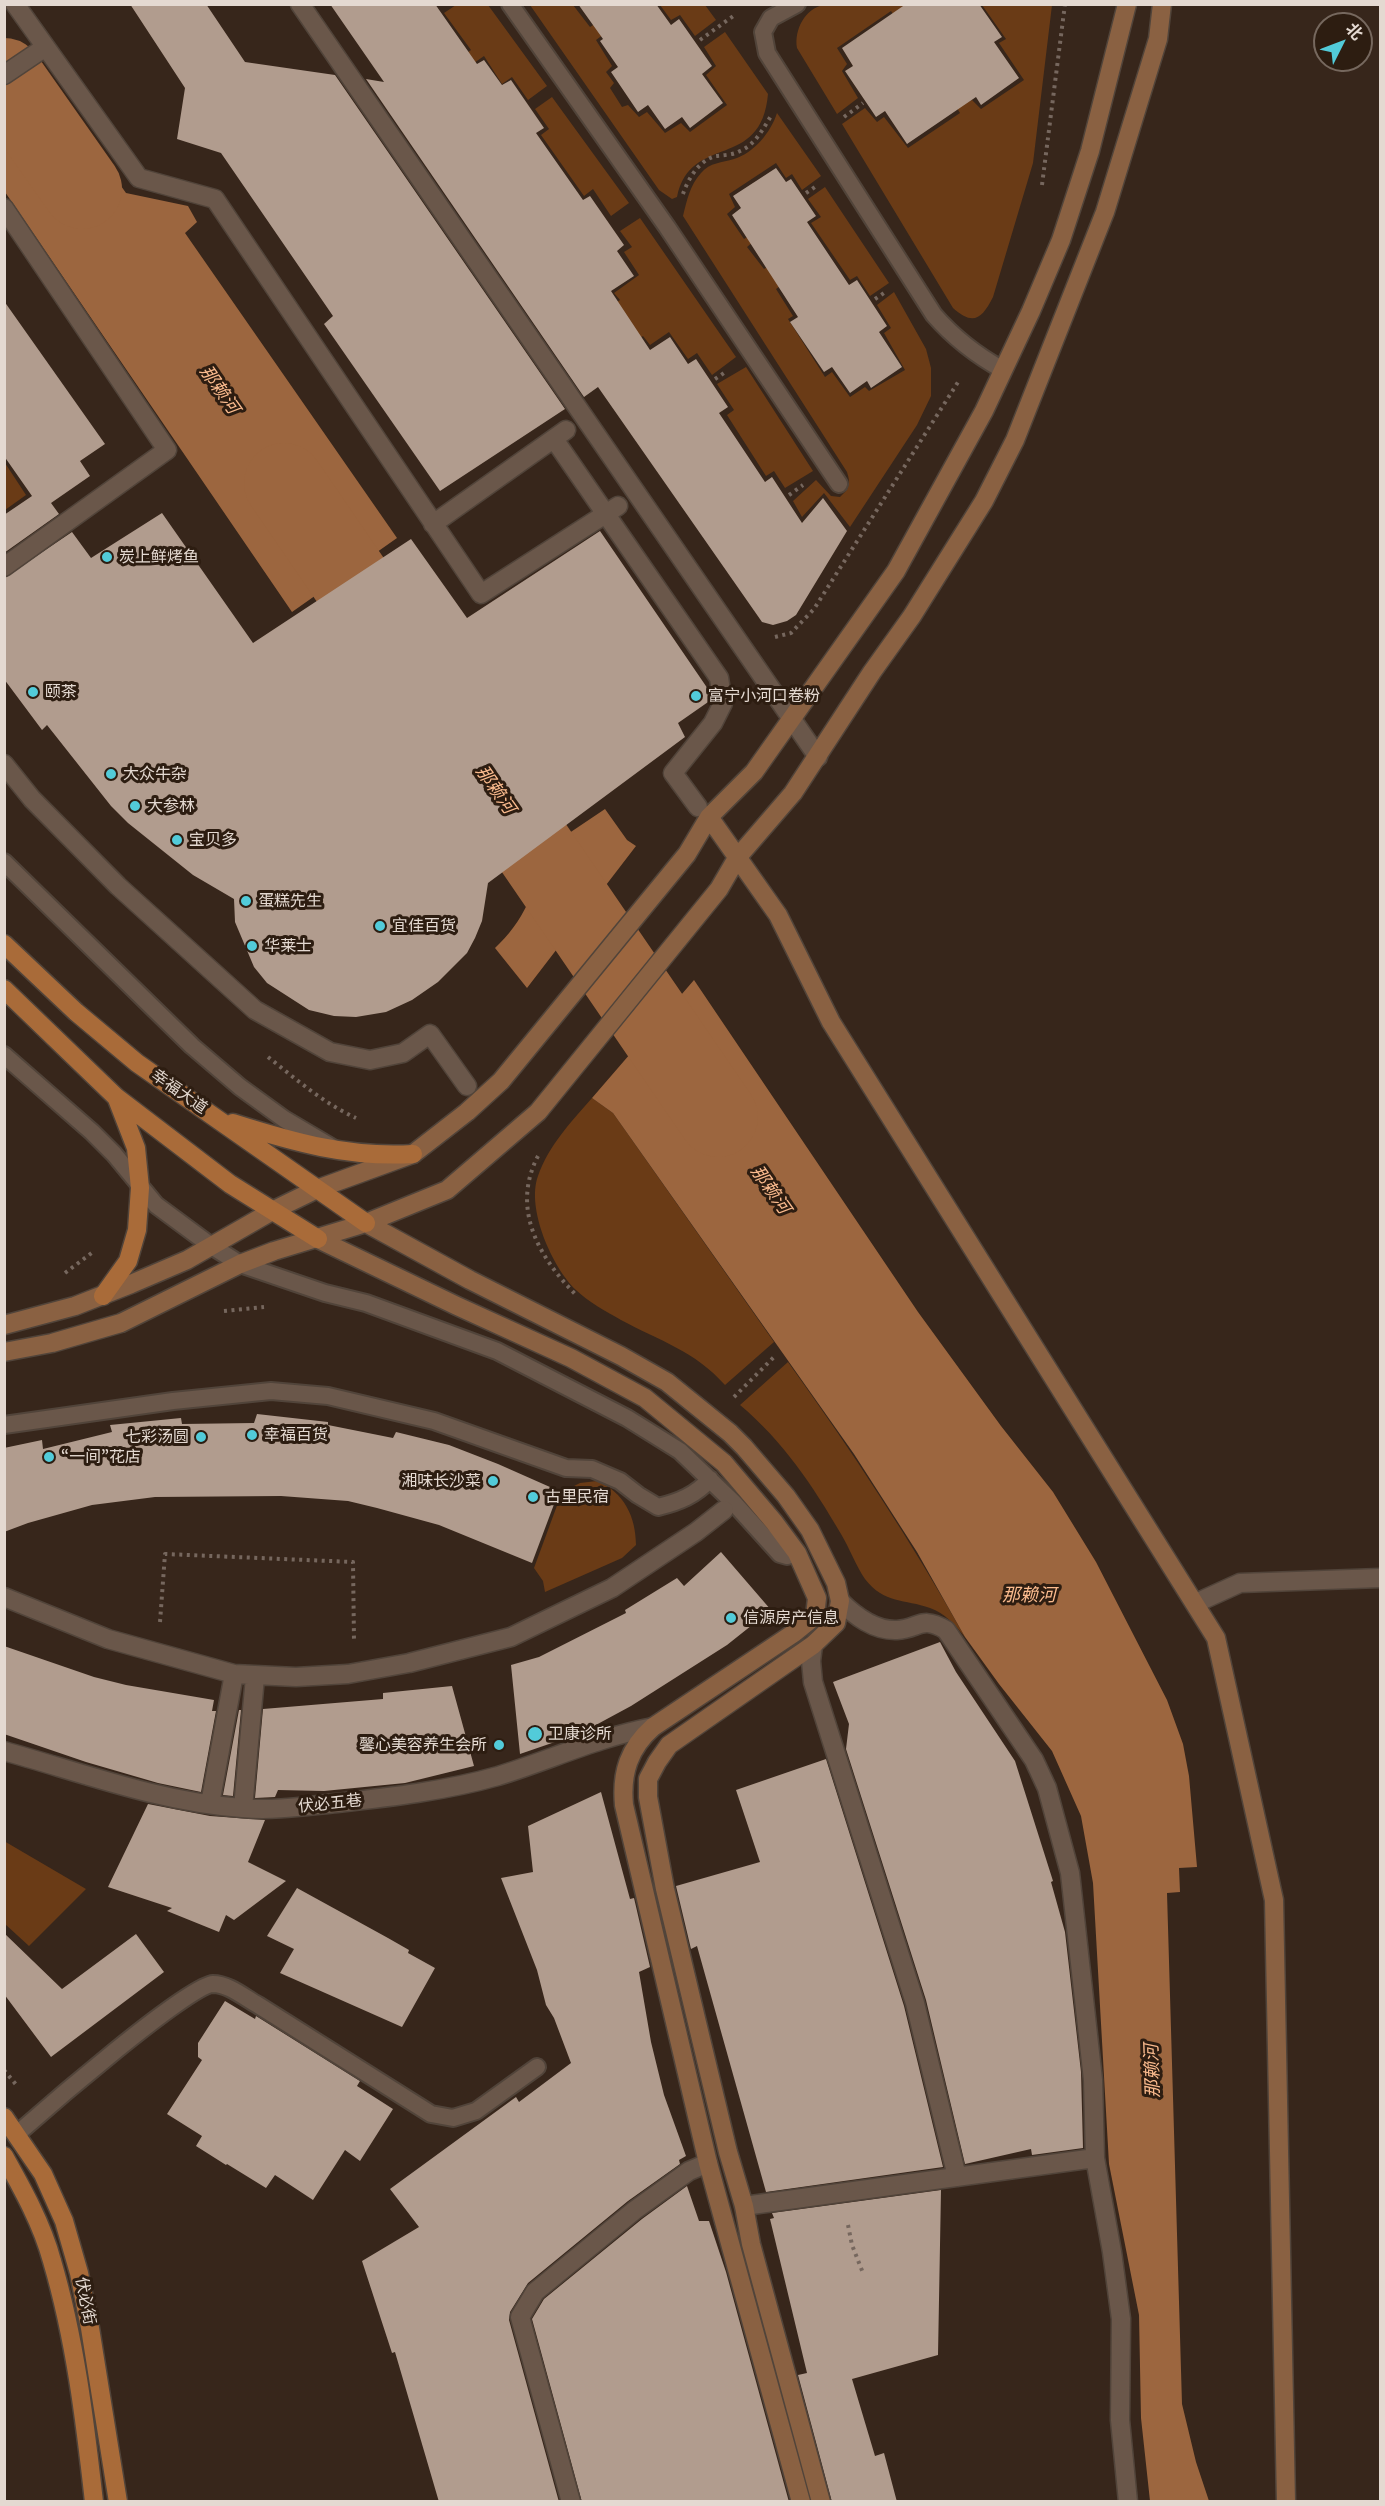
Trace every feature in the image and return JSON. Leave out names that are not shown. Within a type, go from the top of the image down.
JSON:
[{"type":"main road","name":"幸福大道","points":[[4,944],[76,1012],[137,1063],[366,1223]]},
{"type":"main road","points":[[4,989],[116,1097],[230,1184],[318,1239]]},
{"type":"main road","points":[[103,1296],[128,1261],[137,1230],[140,1188],[136,1148],[116,1097]]},
{"type":"main road","points":[[215,1117],[341,1153],[378,1156],[412,1154]]},
{"type":"main road","name":"伏必街","points":[[4,2117],[43,2175],[64,2221],[79,2273],[118,2502]]},
{"type":"main road","name":"伏必街","points":[[4,2156],[31,2204],[52,2260],[80,2392],[94,2502]]},
{"type":"street","points":[[15,4],[38,52],[139,178],[214,199],[481,594],[612,510]]},
{"type":"street","points":[[300,4],[818,757]]},
{"type":"street","points":[[4,1325],[103,1296],[187,1260],[274,1210],[317,1189],[412,1154],[467,1112],[501,1081],[687,854],[703,812],[754,772],[790,717],[896,571],[952,473],[1031,311],[1061,240],[1090,151],[1127,4]]},
{"type":"street","points":[[4,1352],[52,1343],[121,1323],[240,1264],[274,1251],[366,1223],[447,1190],[538,1112],[719,889],[737,858],[793,793],[872,672],[912,616],[984,501],[1015,440],[1105,212],[1158,39],[1162,4]]},
{"type":"street","points":[[4,75],[38,52]]},
{"type":"street","points":[[4,208],[167,450],[4,567]]},
{"type":"street","points":[[433,524],[560,434],[612,510],[719,678],[723,703],[713,723],[673,773],[778,915],[831,1022],[1216,1638],[1274,1900],[1286,2502]]},
{"type":"street","points":[[4,764],[32,799],[118,886],[255,1010],[330,1052],[370,1060],[403,1053],[430,1034],[467,1086]]},
{"type":"street","points":[[366,1223],[667,1382],[730,1433],[786,1496],[810,1530],[836,1583],[840,1601],[836,1623],[813,1645],[669,1745],[657,1761],[648,1779],[648,1797],[665,1889],[725,2141],[821,2502]]},
{"type":"street","points":[[318,1239],[571,1358],[645,1398],[724,1463],[797,1553],[817,1598],[815,1616],[761,1657],[653,1727],[633,1749],[622,1785],[624,1805],[708,2163],[801,2502]]},
{"type":"street","points":[[4,1597],[108,1638],[234,1674],[255,1677],[297,1677],[348,1674],[409,1664],[511,1636],[612,1588],[696,1532],[724,1510]]},
{"type":"street","points":[[1196,1603],[1240,1583],[1380,1578]]},
{"type":"street","points":[[840,1601],[864,1622],[873,1625],[898,1630],[919,1623],[935,1624],[946,1630],[1020,1738],[1047,1788],[1070,1873],[1093,2080],[1095,2158],[1121,2319],[1120,2420],[1128,2502]]},
{"type":"street","points":[[813,1645],[811,1661],[813,1682],[915,2003],[957,2177]]},
{"type":"street","points":[[210,1804],[234,1674]]},
{"type":"street","points":[[243,1808],[255,1677]]},
{"type":"street","name":"伏必五巷","points":[[4,1751],[136,1789],[210,1804],[277,1809],[410,1795],[497,1776],[603,1739],[653,1727]]},
{"type":"street","points":[[744,2206],[1095,2158]]},
{"type":"street","points":[[571,2502],[520,2317],[535,2292],[635,2210],[689,2171],[708,2163]]},
{"type":"lane","points":[[510,4],[666,226],[839,484]]},
{"type":"lane","points":[[797,4],[771,18],[763,32],[766,53],[934,315],[948,331],[976,355],[1003,370]]},
{"type":"lane","points":[[4,862],[192,1046],[240,1087],[284,1119],[341,1153]]},
{"type":"lane","points":[[4,1055],[92,1132],[114,1154],[156,1205],[240,1264],[325,1293],[386,1310],[497,1351],[627,1418],[680,1451],[710,1479],[780,1554],[787,1556],[797,1553]]},
{"type":"lane","points":[[4,1425],[172,1401],[271,1391],[328,1396],[434,1421],[494,1441],[541,1461],[566,1468],[592,1469],[620,1480],[638,1495],[658,1507],[680,1502],[703,1488],[710,1479]]},
{"type":"lane","points":[[17,2134],[69,2089],[188,1995],[212,1984],[229,1988],[431,2114],[453,2118],[476,2111],[537,2067]]},
{"type":"path","points":[[700,40],[743,8]]},
{"type":"path","points":[[666,226],[680,205],[687,183],[703,163],[714,157],[740,151],[757,138],[772,115],[783,81]]},
{"type":"path","points":[[541,1151],[526,1187],[530,1216],[538,1245],[548,1263],[579,1299]]},
{"type":"path","points":[[57,1277],[99,1247]]},
{"type":"path","points":[[219,1313],[227,1310],[266,1307]]},
{"type":"path","points":[[736,1406],[730,1400],[776,1355]]},
{"type":"path","points":[[159,1654],[165,1554],[353,1562],[354,1650],[348,1674]]},
{"type":"path","points":[[842,2193],[852,2245],[863,2273]]},
{"type":"shaded area","points":[[908,4],[919,54],[891,11],[837,48],[847,64],[842,71],[858,98],[837,114],[797,48],[797,34],[802,21],[811,10],[824,5]]},
{"type":"shaded area","points":[[456,5],[488,5],[547,86],[528,100],[512,77],[502,84],[484,56],[464,70],[445,69],[471,50],[444,13]]},
{"type":"shaded area","points":[[530,5],[573,5],[590,27],[608,16],[616,25],[596,40],[612,66],[606,72],[614,83],[610,88],[622,107],[628,105],[639,117],[647,112],[665,133],[681,123],[690,132],[727,105],[706,75],[716,66],[704,47],[725,32],[768,94],[763,118],[753,134],[740,144],[696,164],[685,177],[677,197],[672,199],[659,190]]},
{"type":"shaded area","points":[[660,5],[705,5],[716,20],[695,36],[680,15],[671,20]]},
{"type":"shaded area","points":[[982,5],[1052,5],[1033,163],[993,297],[981,315],[972,318],[960,314],[953,308],[842,124],[865,108],[877,122],[884,117],[908,148],[960,113],[948,93],[968,102],[972,100],[981,109],[1024,80],[999,43],[1006,39]]},
{"type":"shaded area","points":[[552,97],[629,203],[611,216],[593,189],[584,196],[541,135],[549,129],[535,109]]},
{"type":"shaded area","points":[[777,113],[821,176],[802,190],[792,174],[786,178],[776,163],[729,194],[735,207],[727,214],[744,239],[751,235],[754,241],[747,247],[764,269],[771,265],[797,274],[776,289],[793,316],[788,319],[825,377],[832,372],[850,397],[865,387],[869,391],[905,370],[884,333],[891,328],[877,305],[894,292],[926,349],[931,368],[931,396],[917,425],[850,527],[824,493],[802,517],[793,501],[816,480],[831,496],[840,497],[848,486],[847,472],[683,216],[692,188],[701,173],[712,165],[734,159],[755,147],[771,127]]},
{"type":"shaded area","points":[[825,187],[889,283],[870,296],[857,276],[850,280],[811,223],[821,217],[808,199]]},
{"type":"shaded area","points":[[640,218],[736,357],[712,375],[697,353],[688,359],[669,332],[650,345],[643,336],[633,342],[609,307],[620,300],[614,293],[639,275],[624,252],[632,247],[620,231]]},
{"type":"shaded area","points":[[746,367],[813,471],[785,488],[774,471],[766,476],[727,415],[734,410],[717,384]]},
{"type":"shaded area","points":[[5,463],[26,495],[4,510]]},
{"type":"shaded area","points":[[592,1098],[613,1113],[774,1342],[725,1385],[702,1363],[621,1320],[586,1298],[567,1280],[550,1252],[538,1220],[535,1189],[538,1176],[554,1144]]},
{"type":"shaded area","points":[[788,1362],[880,1497],[924,1566],[965,1637],[949,1620],[935,1610],[895,1600],[872,1587],[862,1574],[830,1516],[796,1465],[756,1419],[740,1405]]},
{"type":"shaded area","points":[[597,1481],[614,1492],[627,1507],[634,1525],[636,1545],[622,1558],[545,1592],[543,1581],[534,1568],[562,1492],[580,1483]]},
{"type":"shaded area","points":[[4,1841],[86,1889],[29,1946],[5,1924]]},
{"type":"water","points":[[45,79],[126,193],[188,206],[197,222],[185,233],[397,538],[292,612],[5,192],[5,109]]},
{"type":"water","points":[[605,809],[627,840],[636,846],[527,988],[495,948],[514,927],[533,892],[541,852]]},
{"type":"water","name":"那赖河","points":[[694,980],[918,1312],[1001,1426],[1053,1492],[1096,1562],[1167,1700],[1183,1744],[1189,1776],[1197,1867],[1179,1868],[1180,1892],[1167,1893],[1182,2404],[1196,2462],[1209,2501],[1150,2501],[1141,2418],[1139,2315],[1109,2164],[1093,1883],[1081,1816],[1052,1751],[965,1637],[917,1552],[854,1454],[613,1113],[592,1098]]},
{"type":"building","points":[[130,4],[206,4],[245,62],[335,75],[565,409],[440,491],[324,324],[333,316],[221,153],[177,139],[185,88]]},
{"type":"building","points":[[330,4],[435,4],[477,64],[484,60],[502,85],[511,80],[544,128],[536,133],[583,200],[590,196],[624,245],[617,251],[634,276],[611,291],[650,350],[670,337],[688,364],[696,359],[728,407],[719,413],[765,482],[772,477],[802,523],[823,498],[847,531],[796,615],[787,621],[773,625],[762,622],[598,387],[584,397],[366,79],[384,82]]},
{"type":"building","points":[[578,4],[656,4],[671,25],[679,19],[712,66],[702,74],[723,103],[690,128],[682,117],[665,129],[648,105],[638,112],[611,72],[618,67],[600,41],[603,39]]},
{"type":"building","points":[[906,4],[979,4],[1002,37],[994,42],[1019,78],[981,105],[976,97],[907,144],[885,111],[876,117],[845,71],[853,66],[842,48]]},
{"type":"building","points":[[776,168],[786,182],[791,179],[816,216],[807,222],[849,285],[857,280],[887,326],[879,332],[902,367],[871,388],[867,381],[850,393],[832,367],[824,372],[790,322],[798,317],[732,215],[741,208],[733,196]]},
{"type":"building","points":[[4,301],[105,444],[80,461],[90,476],[51,503],[59,514],[4,553],[4,515],[32,496],[4,456]]},
{"type":"building","points":[[162,513],[253,643],[411,539],[467,618],[600,531],[710,692],[711,700],[678,723],[685,737],[488,883],[482,921],[475,938],[467,953],[438,982],[412,1000],[386,1012],[356,1017],[334,1016],[309,1010],[267,983],[254,967],[235,922],[234,899],[193,875],[128,823],[111,806],[47,725],[42,730],[4,679],[4,578],[72,532],[91,558]]},
{"type":"building","points":[[257,1414],[328,1422],[328,1425],[393,1438],[396,1432],[449,1445],[559,1491],[532,1563],[439,1525],[377,1508],[348,1501],[281,1496],[155,1497],[92,1505],[4,1532],[4,1448],[42,1440],[43,1449],[112,1432],[110,1425],[181,1418],[182,1424],[254,1423]]},
{"type":"building","points":[[721,1552],[771,1610],[727,1645],[631,1706],[581,1733],[520,1754],[511,1665],[539,1657],[626,1613],[625,1610],[677,1578],[684,1586]]},
{"type":"building","points":[[940,1642],[956,1672],[1015,1761],[1053,1881],[1051,1882],[1065,1932],[1081,2072],[1083,2148],[1032,2155],[1031,2149],[965,2164],[926,2000],[846,1749],[849,1724],[833,1682]]},
{"type":"building","points":[[4,1646],[94,1677],[126,1685],[214,1700],[212,1711],[216,1711],[201,1792],[158,1783],[86,1762],[4,1734]]},
{"type":"building","points":[[452,1686],[474,1766],[405,1783],[324,1791],[278,1790],[275,1797],[255,1798],[263,1709],[383,1699],[383,1693]]},
{"type":"building","points":[[239,1710],[241,1710],[233,1796],[223,1795]]},
{"type":"building","points":[[826,1759],[904,2006],[943,2167],[766,2192],[697,1946],[691,1949],[676,1886],[760,1862],[736,1790]]},
{"type":"building","points":[[601,1792],[630,1899],[634,1898],[650,1967],[639,1972],[651,2042],[664,2095],[686,2156],[679,2160],[680,2164],[628,2201],[528,2283],[510,2312],[509,2320],[559,2502],[439,2502],[395,2352],[392,2353],[362,2261],[419,2227],[390,2189],[516,2097],[519,2102],[571,2063],[554,2018],[546,2005],[537,1970],[501,1878],[533,1872],[528,1826]]},
{"type":"building","points":[[148,1804],[210,1816],[265,1820],[248,1862],[286,1881],[234,1920],[226,1915],[219,1932],[167,1911],[172,1908],[108,1887]]},
{"type":"building","points":[[297,1888],[409,1950],[408,1953],[435,1968],[402,2027],[280,1973],[294,1949],[267,1936]]},
{"type":"building","points":[[4,1933],[62,1989],[136,1934],[164,1972],[51,2057],[4,1994]]},
{"type":"building","points":[[225,2001],[255,2019],[256,2016],[360,2081],[357,2086],[393,2109],[360,2161],[345,2150],[313,2200],[275,2175],[266,2188],[226,2165],[196,2146],[202,2136],[167,2114],[202,2060],[198,2057],[198,2043]]},
{"type":"building","points":[[687,2186],[699,2221],[709,2221],[726,2272],[789,2502],[582,2502],[532,2319],[544,2299],[642,2219]]},
{"type":"building","points":[[941,2190],[938,2355],[852,2379],[875,2456],[884,2453],[897,2502],[832,2502],[798,2375],[807,2373],[770,2219],[774,2218],[772,2213]]},
{"type":"waterway","name":"那赖河","points":[[4,78],[82,189]]},
{"type":"waterway","name":"那赖河","points":[[284,483],[718,1117]]},
{"type":"place","name":"炭上鲜烤鱼","points":[[107,557]]},
{"type":"place","name":"颐茶","points":[[33,692]]},
{"type":"place","name":"富宁小河口卷粉","points":[[696,696]]},
{"type":"place","name":"大众牛杂","points":[[111,774]]},
{"type":"place","name":"大参林","points":[[135,806]]},
{"type":"place","name":"宝贝多","points":[[177,840]]},
{"type":"place","name":"蛋糕先生","points":[[246,901]]},
{"type":"place","name":"宜佳百货","points":[[380,926]]},
{"type":"place","name":"华莱士","points":[[252,946]]},
{"type":"place","name":"幸福百货","points":[[252,1435]]},
{"type":"place","name":"七彩汤圆","points":[[201,1437]]},
{"type":"place","name":"“一间”花店","points":[[49,1457]]},
{"type":"place","name":"湘味长沙菜","points":[[493,1481]]},
{"type":"place","name":"古里民宿","points":[[533,1497]]},
{"type":"place","name":"信源房产信息","points":[[731,1618]]},
{"type":"place","name":"卫康诊所","points":[[535,1734]]},
{"type":"place","name":"馨心美容养生会所","points":[[499,1745]]}]
